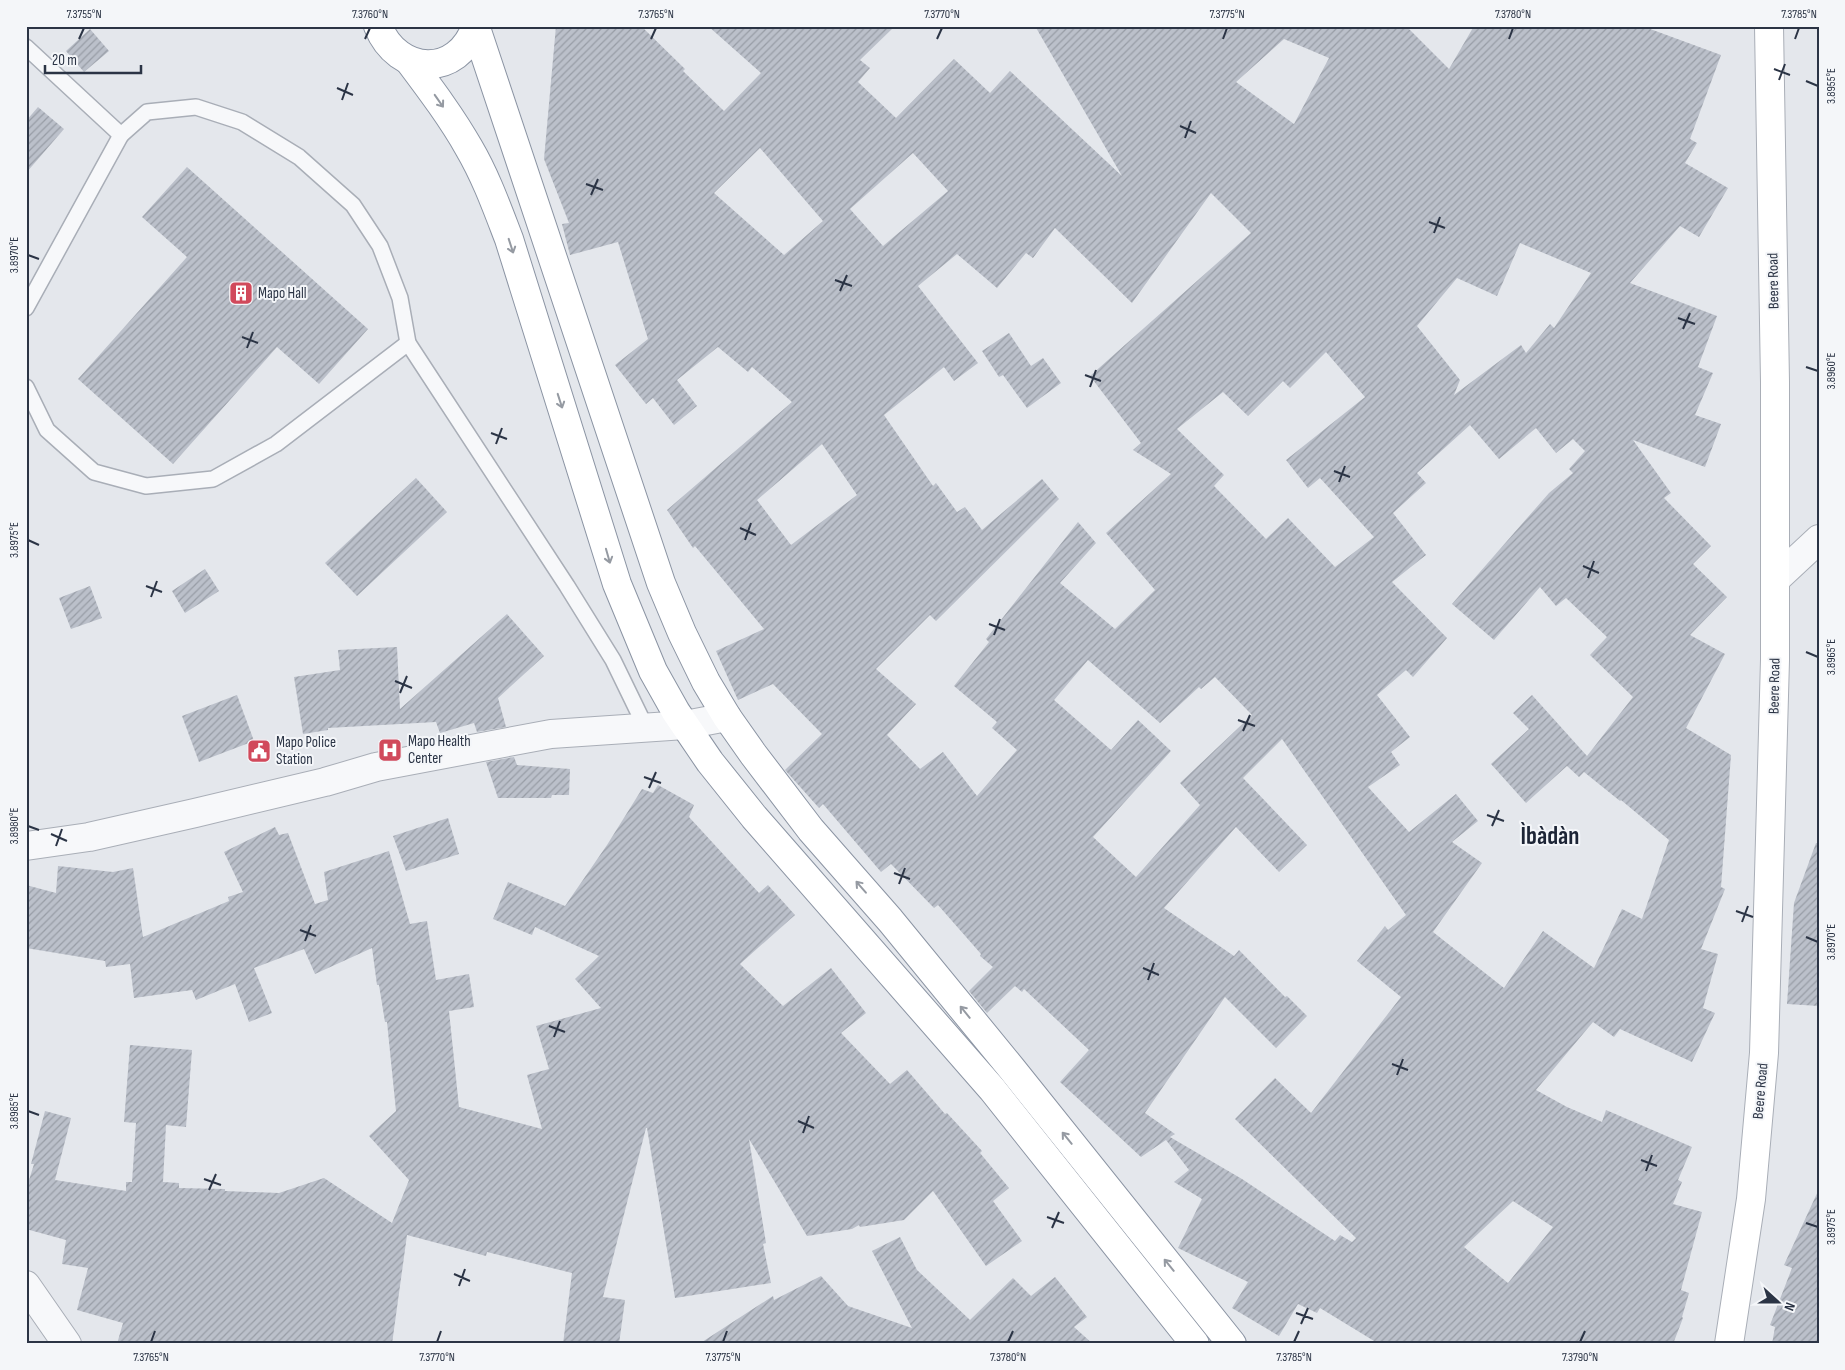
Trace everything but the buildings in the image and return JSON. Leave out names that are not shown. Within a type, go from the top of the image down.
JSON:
[{"type":"main road","points":[[378,26],[382,38],[399,56],[410,62],[426,64],[442,61],[457,54],[469,42],[476,27]]},
{"type":"main road","name":"Beere Road","points":[[1729,1344],[1751,1199],[1764,1053],[1775,660],[1775,382],[1769,26]]},
{"type":"main road","points":[[476,27],[661,583],[682,633],[726,717],[811,830],[890,920],[1000,1054],[1232,1344]]},
{"type":"main road","points":[[410,62],[443,107],[469,148],[488,186],[509,239],[616,584],[653,671],[685,725],[710,762],[754,817],[992,1088],[1195,1344]]},
{"type":"main road","points":[[1167,1308],[1188,1288]]},
{"type":"street","points":[[1775,580],[1819,539]]},
{"type":"street","points":[[26,846],[89,837],[325,782],[376,767],[551,734],[685,725],[726,717]]},
{"type":"street","points":[[26,1285],[67,1344]]},
{"type":"lane","points":[[26,47],[121,135]]},
{"type":"lane","points":[[26,308],[121,135],[147,112],[196,107],[242,122],[299,157],[353,205],[380,246],[400,298],[408,343],[608,652],[646,728]]},
{"type":"lane","points":[[26,387],[47,430],[94,472],[146,486],[213,479],[276,444],[408,343]]},
{"type":"place","name":"Mapo Hall","points":[[241,293]]},
{"type":"place","name":"Mapo Health Center","points":[[390,750]]},
{"type":"place","name":"Mapo Police Station","points":[[259,751]]},
{"type":"district","name":"Ìbàdàn","points":[[1550,835]]}]
